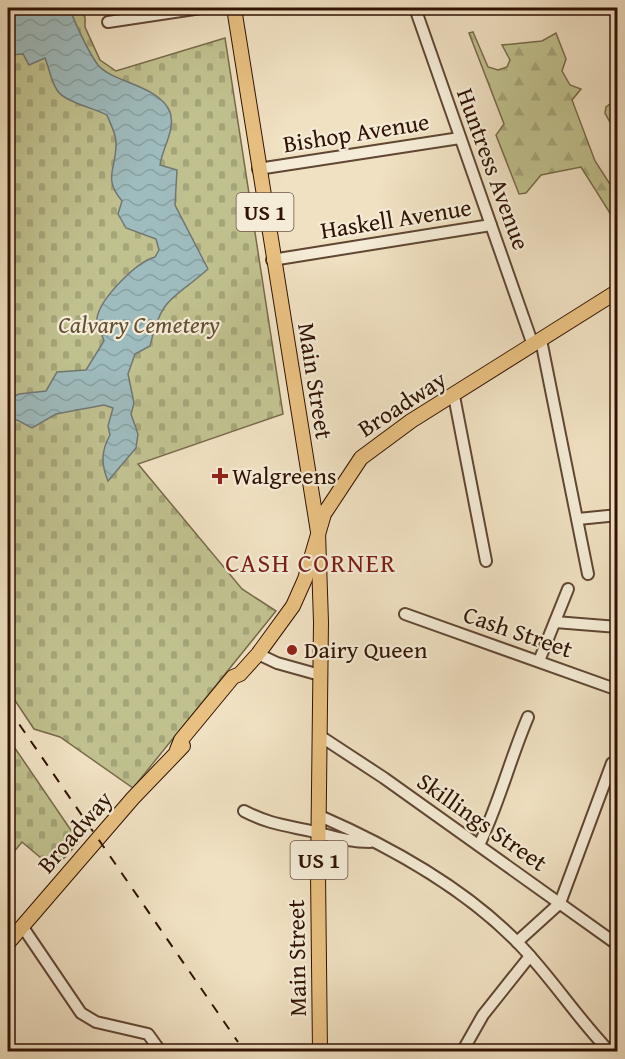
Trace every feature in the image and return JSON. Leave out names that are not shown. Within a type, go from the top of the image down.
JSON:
[{"type":"main road","name":"Main Street","points":[[234,8],[272,260],[318,532],[321,592],[320,1052]]},
{"type":"main road","name":"Broadway","points":[[8,943],[177,750],[181,740],[233,677],[240,674],[258,654],[300,593],[318,532],[330,502],[361,459],[375,446],[618,291]]},
{"type":"street","points":[[108,22],[141,12],[201,8]]},
{"type":"street","name":"Huntress Avenue","points":[[415,8],[491,225],[537,343],[578,519],[588,574]]},
{"type":"street","name":"Bishop Avenue","points":[[258,169],[460,138]]},
{"type":"street","name":"Haskell Avenue","points":[[272,260],[491,225]]},
{"type":"street","points":[[454,396],[486,561]]},
{"type":"street","points":[[578,519],[618,515]]},
{"type":"street","points":[[539,661],[568,589]]},
{"type":"street","name":"Cash Street","points":[[405,614],[618,690]]},
{"type":"street","points":[[555,622],[618,627]]},
{"type":"street","points":[[258,654],[277,663],[320,675]]},
{"type":"street","points":[[479,845],[492,819],[504,777],[528,717]]},
{"type":"street","name":"Skillings Street","points":[[321,736],[618,945]]},
{"type":"street","points":[[517,942],[560,903],[612,763]]},
{"type":"street","points":[[244,811],[267,823],[320,834],[345,842],[370,842]]},
{"type":"street","points":[[320,816],[452,888],[517,942],[610,1052]]},
{"type":"street","points":[[22,926],[81,1013],[96,1022],[148,1034],[161,1052]]},
{"type":"street","points":[[462,1052],[483,1016],[530,956]]},
{"type":"green space","name":"Calvary Cemetery","points":[[8,8],[77,8],[85,17],[85,27],[100,60],[116,71],[225,38],[283,414],[138,464],[242,589],[276,611],[133,788],[60,737],[34,729],[8,690]]},
{"type":"green space","points":[[473,32],[488,67],[498,70],[507,67],[510,60],[502,45],[542,41],[556,33],[566,59],[562,71],[570,85],[581,89],[572,100],[595,161],[617,195],[617,219],[615,221],[581,167],[541,175],[526,193],[519,194],[496,135],[504,124],[469,33]]},
{"type":"green space","points":[[617,99],[617,135],[605,113],[606,107]]},
{"type":"green space","points":[[8,738],[79,842],[54,869],[22,842],[8,859]]},
{"type":"water","points":[[8,8],[69,8],[98,65],[114,76],[146,90],[164,103],[170,112],[171,125],[160,165],[177,170],[175,205],[208,269],[170,300],[159,317],[150,346],[135,354],[128,374],[134,403],[131,414],[138,434],[136,448],[108,481],[103,458],[110,435],[108,426],[113,408],[104,405],[56,414],[32,428],[17,420],[8,422],[8,399],[19,394],[46,391],[57,372],[86,370],[104,341],[97,318],[105,301],[129,273],[155,257],[159,250],[156,239],[126,228],[118,214],[122,201],[116,193],[112,179],[116,139],[107,115],[61,94],[53,83],[45,58],[29,65],[23,54],[8,55]]},
{"type":"railway","points":[[8,708],[238,1042]]},
{"type":"place","name":"Walgreens","points":[[220,476]]},
{"type":"place","name":"Dairy Queen","points":[[292,650]]},
{"type":"district","name":"CASH CORNER","points":[[311,563]]}]
